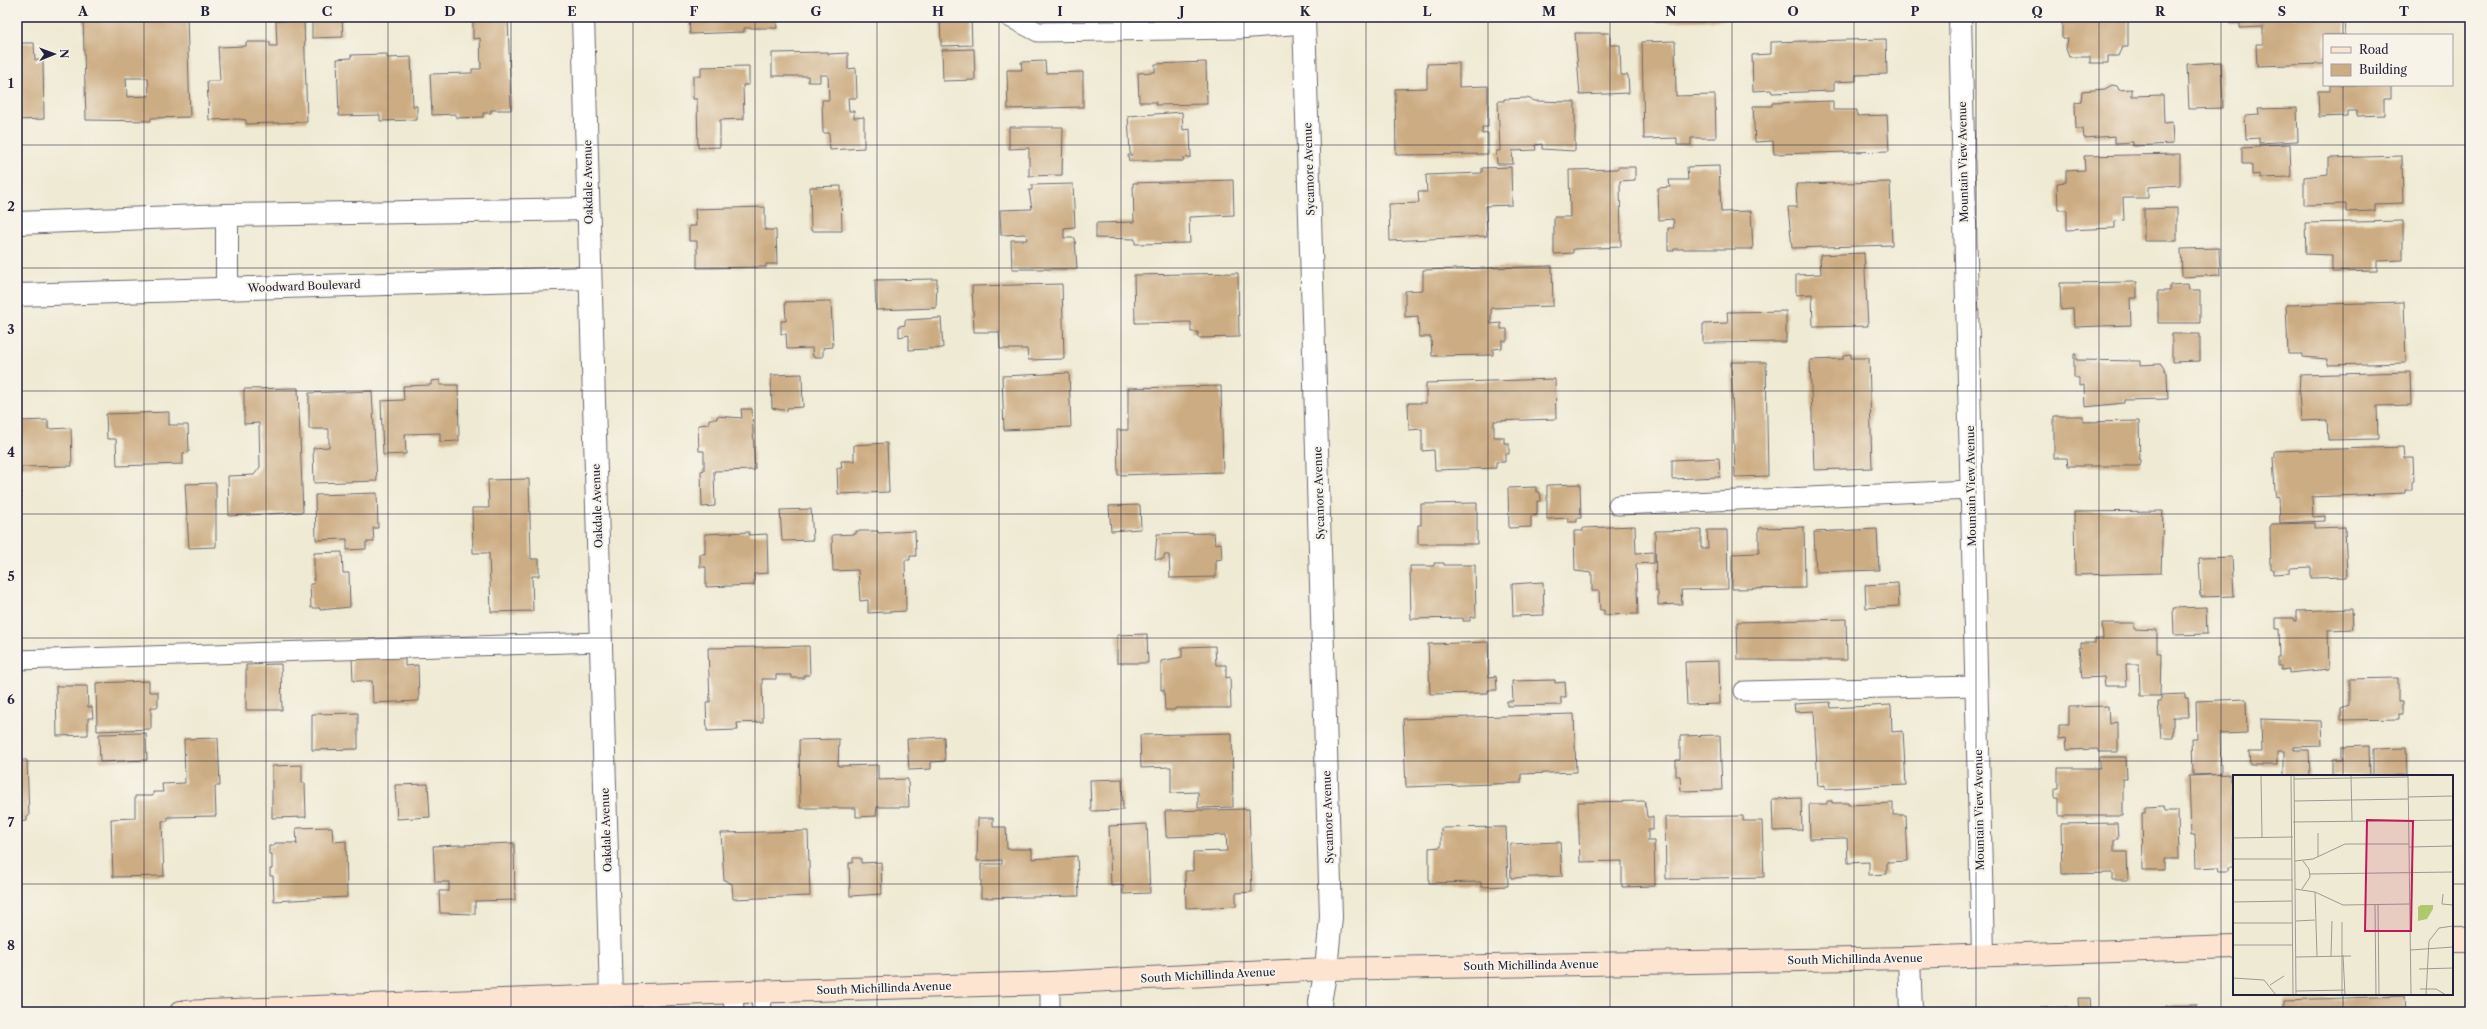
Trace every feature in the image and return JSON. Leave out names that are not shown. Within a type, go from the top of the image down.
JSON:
[{"type":"main road","points":[[2453,940],[2470,940]]},
{"type":"main road","name":"South Michillinda Avenue","points":[[181,1012],[611,996],[762,1002],[1050,983],[1326,969],[1909,958],[1982,954],[2233,947]]},
{"type":"street","name":"Oakdale Avenue","points":[[583,17],[611,996]]},
{"type":"street","name":"Mountain View Avenue","points":[[1960,17],[1982,954]]},
{"type":"street","name":"Sycamore Avenue","points":[[1304,21],[1331,917],[1326,969],[1320,1002],[1321,1012]]},
{"type":"street","points":[[17,222],[227,215],[588,209]]},
{"type":"street","points":[[227,215],[227,289]]},
{"type":"street","name":"Woodward Boulevard","points":[[17,295],[590,278]]},
{"type":"street","points":[[1909,958],[1911,1012]]},
{"type":"lane","points":[[1009,17],[1038,32],[1239,29],[1304,21]]},
{"type":"lane","points":[[1618,505],[1971,490]]},
{"type":"lane","points":[[17,660],[601,642]]},
{"type":"lane","points":[[1744,691],[1976,686]]},
{"type":"lane","points":[[1050,983],[1050,1012]]},
{"type":"building","points":[[83,17],[187,17],[190,117],[151,118],[151,121],[86,120]],"holes":[[[126,78],[148,78],[149,96],[127,97]]]},
{"type":"building","points":[[312,17],[342,17],[343,37],[312,38]]},
{"type":"building","points":[[473,17],[508,17],[511,110],[491,110],[491,113],[483,113],[483,117],[456,118],[456,114],[432,115],[430,74],[472,73],[472,69],[481,69],[480,38],[473,39]]},
{"type":"building","points":[[689,17],[776,17],[777,28],[744,28],[744,32],[690,34]]},
{"type":"building","points":[[940,17],[971,17],[972,45],[941,46]]},
{"type":"building","points":[[1030,17],[1072,17],[1072,22],[1030,23]]},
{"type":"building","points":[[1183,17],[1228,17],[1228,23],[1183,25]]},
{"type":"building","points":[[1656,17],[1757,17],[1757,19],[1656,22]]},
{"type":"building","points":[[2062,17],[2128,18],[2128,47],[2123,47],[2119,56],[2108,56],[2108,63],[2090,63],[2090,57],[2069,57],[2066,49],[2068,39],[2062,39]]},
{"type":"building","points":[[2152,17],[2182,17],[2182,18],[2152,19]]},
{"type":"building","points":[[2229,17],[2344,18],[2345,34],[2323,34],[2323,64],[2257,66],[2256,44],[2263,44],[2263,27],[2240,28],[2240,23],[2230,23]]},
{"type":"building","points":[[304,20],[307,122],[246,124],[246,120],[239,119],[209,120],[207,81],[220,81],[218,47],[246,46],[246,42],[270,42],[270,46],[277,46],[276,21]]},
{"type":"building","points":[[1575,33],[1610,33],[1610,45],[1620,45],[1621,75],[1628,75],[1629,93],[1580,95]]},
{"type":"building","points":[[1886,39],[1887,74],[1856,75],[1856,81],[1834,82],[1834,91],[1772,93],[1771,90],[1753,91],[1752,55],[1771,54],[1771,42]]},
{"type":"building","points":[[1675,41],[1676,96],[1715,95],[1716,138],[1691,138],[1691,145],[1677,145],[1677,138],[1644,139],[1642,42]]},
{"type":"building","points":[[17,43],[34,43],[35,60],[43,60],[44,119],[17,120]]},
{"type":"building","points":[[974,49],[975,80],[943,81],[942,50]]},
{"type":"building","points":[[828,52],[828,54],[848,53],[848,69],[856,68],[857,98],[848,98],[849,111],[854,111],[854,118],[864,117],[864,148],[830,150],[829,133],[823,133],[822,100],[829,100],[828,75],[820,75],[820,82],[808,82],[808,76],[772,76],[772,53]]},
{"type":"building","points":[[387,54],[387,58],[411,57],[413,106],[417,106],[417,120],[380,121],[380,115],[339,116],[337,59],[351,58],[351,55]]},
{"type":"building","points":[[1045,61],[1046,73],[1083,72],[1083,107],[1008,109],[1007,70],[1022,70],[1021,62]]},
{"type":"building","points":[[1206,62],[1207,104],[1156,105],[1156,102],[1139,102],[1138,73],[1155,72],[1155,64]]},
{"type":"building","points":[[2221,62],[2223,108],[2189,109],[2187,64]]},
{"type":"building","points":[[1459,63],[1459,87],[1488,86],[1488,127],[1482,127],[1482,134],[1488,133],[1488,154],[1396,155],[1395,89],[1427,88],[1427,64]]},
{"type":"building","points":[[749,66],[749,85],[743,85],[744,119],[720,120],[720,147],[698,148],[697,99],[693,99],[693,76],[701,76],[701,67]]},
{"type":"building","points":[[2112,85],[2117,86],[2119,90],[2132,89],[2132,96],[2163,95],[2164,123],[2172,122],[2173,144],[2133,146],[2133,142],[2115,143],[2115,136],[2084,138],[2083,129],[2076,129],[2075,103],[2081,102],[2082,91],[2105,89]]},
{"type":"building","points":[[2330,86],[2391,86],[2391,99],[2384,99],[2384,115],[2357,116],[2357,111],[2347,111],[2347,116],[2319,117],[2318,91],[2330,91]]},
{"type":"building","points":[[1527,98],[1535,101],[1575,102],[1575,151],[1542,149],[1542,144],[1535,145],[1536,150],[1512,151],[1513,164],[1497,164],[1496,151],[1500,151],[1498,101],[1504,101],[1504,99]]},
{"type":"building","points":[[1833,101],[1833,110],[1857,110],[1857,116],[1887,115],[1889,151],[1774,154],[1773,141],[1755,142],[1753,106],[1772,106],[1772,103]]},
{"type":"building","points":[[2297,108],[2298,141],[2259,143],[2259,138],[2246,139],[2245,116],[2259,115],[2258,109]]},
{"type":"building","points":[[1182,112],[1183,130],[1190,129],[1191,157],[1183,158],[1184,161],[1129,161],[1128,155],[1132,155],[1130,153],[1128,116]]},
{"type":"building","points":[[1009,127],[1063,127],[1062,175],[1029,176],[1029,148],[1009,149]]},
{"type":"building","points":[[2290,144],[2291,177],[2260,178],[2260,174],[2252,175],[2252,164],[2242,164],[2242,148],[2259,147],[2259,145]]},
{"type":"building","points":[[2180,154],[2180,185],[2148,187],[2148,198],[2123,198],[2124,220],[2115,221],[2115,228],[2067,230],[2067,210],[2058,210],[2057,183],[2066,182],[2066,171],[2085,170],[2084,156]]},
{"type":"building","points":[[2402,156],[2403,203],[2375,204],[2375,211],[2346,212],[2346,204],[2304,205],[2304,177],[2328,174],[2328,158]]},
{"type":"building","points":[[1719,166],[1721,212],[1751,211],[1753,249],[1674,249],[1674,251],[1668,251],[1668,228],[1674,228],[1673,219],[1659,220],[1658,188],[1670,187],[1669,180],[1688,180],[1687,167]]},
{"type":"building","points":[[1511,167],[1512,205],[1486,206],[1487,236],[1390,241],[1389,204],[1419,203],[1418,192],[1427,192],[1426,175],[1482,173],[1482,168]]},
{"type":"building","points":[[1618,167],[1635,167],[1635,180],[1620,181],[1621,247],[1573,249],[1573,253],[1554,254],[1554,217],[1570,217],[1569,170],[1618,169]]},
{"type":"building","points":[[1233,180],[1234,215],[1189,217],[1190,243],[1135,244],[1135,239],[1096,238],[1096,223],[1134,222],[1133,183]]},
{"type":"building","points":[[1890,182],[1892,245],[1792,248],[1788,207],[1797,207],[1796,184]]},
{"type":"building","points":[[1073,184],[1075,227],[1064,228],[1064,238],[1075,238],[1077,269],[1012,269],[1011,240],[1027,240],[1026,234],[1001,235],[1000,210],[1032,209],[1029,190],[1032,190],[1032,185]]},
{"type":"building","points":[[841,186],[842,231],[811,231],[810,187]]},
{"type":"building","points":[[765,207],[765,230],[776,230],[777,264],[766,264],[766,267],[697,268],[697,241],[689,241],[689,226],[696,226],[695,209]]},
{"type":"building","points":[[2177,208],[2177,241],[2144,241],[2144,209]]},
{"type":"building","points":[[2403,221],[2403,260],[2377,261],[2377,271],[2332,272],[2332,255],[2306,254],[2305,223]]},
{"type":"building","points":[[2219,248],[2220,275],[2182,277],[2181,249]]},
{"type":"building","points":[[1864,253],[1868,326],[1813,327],[1812,294],[1796,295],[1796,275],[1821,274],[1820,255]]},
{"type":"building","points":[[1552,266],[1553,306],[1491,308],[1491,324],[1501,323],[1501,329],[1507,329],[1507,341],[1502,341],[1502,348],[1493,349],[1493,355],[1432,356],[1431,337],[1419,337],[1418,316],[1405,317],[1405,291],[1423,290],[1423,270]]},
{"type":"building","points":[[1238,273],[1239,337],[1198,338],[1198,332],[1191,332],[1191,322],[1135,323],[1134,275]]},
{"type":"building","points":[[937,279],[936,308],[876,310],[875,280]]},
{"type":"building","points":[[2137,282],[2137,298],[2130,298],[2131,325],[2074,327],[2073,309],[2061,310],[2060,283]]},
{"type":"building","points":[[1062,284],[1064,359],[1028,360],[1027,349],[1000,349],[999,332],[974,332],[972,286]]},
{"type":"building","points":[[2188,284],[2189,290],[2200,290],[2200,323],[2158,323],[2158,291],[2170,291],[2170,285]]},
{"type":"building","points":[[831,301],[833,347],[823,348],[823,357],[813,357],[812,348],[787,349],[786,334],[781,334],[781,321],[786,321],[785,302]]},
{"type":"building","points":[[2404,302],[2406,363],[2327,365],[2327,359],[2303,357],[2303,354],[2288,354],[2286,305]]},
{"type":"building","points":[[1786,311],[1786,342],[1703,343],[1703,324],[1728,323],[1727,312]]},
{"type":"building","points":[[941,318],[943,348],[909,350],[909,335],[899,337],[899,326],[905,325],[905,320]]},
{"type":"building","points":[[2172,334],[2200,334],[2200,361],[2172,362]]},
{"type":"building","points":[[1851,354],[1851,358],[1869,358],[1872,468],[1814,470],[1810,360],[1843,359],[1843,355]]},
{"type":"building","points":[[2074,354],[2076,354],[2076,360],[2140,361],[2140,365],[2161,364],[2167,373],[2168,399],[2124,400],[2124,403],[2085,407],[2084,385],[2079,386],[2079,378],[2074,378]]},
{"type":"building","points":[[1731,362],[1766,362],[1768,476],[1735,477]]},
{"type":"building","points":[[2410,372],[2411,405],[2377,406],[2378,439],[2328,440],[2327,420],[2301,421],[2299,394],[2300,375]]},
{"type":"building","points":[[1069,373],[1071,427],[1004,430],[1002,376]]},
{"type":"building","points":[[802,374],[803,407],[787,408],[787,411],[772,408],[771,375]]},
{"type":"building","points":[[1555,379],[1556,419],[1494,421],[1494,437],[1504,437],[1504,443],[1509,443],[1509,454],[1505,454],[1505,462],[1496,462],[1496,468],[1435,470],[1434,450],[1422,451],[1422,429],[1409,430],[1408,403],[1426,403],[1426,383]]},
{"type":"building","points":[[440,380],[440,385],[458,385],[459,441],[440,442],[440,433],[405,434],[406,454],[383,455],[381,401],[404,400],[403,386],[431,385],[431,381]]},
{"type":"building","points":[[1221,386],[1223,472],[1118,475],[1117,430],[1128,430],[1128,388]]},
{"type":"building","points":[[298,388],[303,512],[229,516],[228,476],[254,475],[260,467],[259,423],[244,424],[244,389]]},
{"type":"building","points":[[372,391],[377,481],[314,483],[313,448],[329,447],[329,429],[309,429],[309,393]]},
{"type":"building","points":[[741,409],[752,409],[755,470],[714,471],[715,506],[702,507],[701,471],[704,470],[704,451],[699,451],[698,425],[709,424],[709,419],[717,419],[717,416],[742,418]]},
{"type":"building","points":[[169,412],[169,425],[188,425],[189,452],[183,453],[183,464],[117,466],[116,439],[107,439],[106,414]]},
{"type":"building","points":[[2054,416],[2083,416],[2083,422],[2139,421],[2140,466],[2068,466],[2067,458],[2054,458]]},
{"type":"building","points":[[48,420],[48,429],[71,428],[72,466],[21,467],[21,498],[17,498],[17,421]]},
{"type":"building","points":[[887,443],[889,492],[838,494],[837,468],[842,468],[841,461],[854,461],[854,445]]},
{"type":"building","points":[[2403,447],[2404,458],[2413,458],[2414,481],[2412,482],[2412,490],[2405,490],[2405,493],[2312,497],[2313,517],[2325,516],[2325,521],[2280,523],[2279,497],[2276,498],[2275,492],[2273,457],[2275,457],[2275,451]]},
{"type":"building","points":[[1719,458],[1720,477],[1672,479],[1672,460]]},
{"type":"building","points":[[529,479],[531,559],[539,559],[539,576],[532,576],[533,611],[491,612],[489,553],[473,553],[472,508],[489,508],[488,480]]},
{"type":"building","points":[[216,483],[216,547],[189,548],[185,484]]},
{"type":"building","points":[[1580,484],[1581,518],[1577,518],[1577,522],[1568,522],[1568,518],[1547,519],[1547,485]]},
{"type":"building","points":[[1536,487],[1536,492],[1540,492],[1541,501],[1537,501],[1537,515],[1531,516],[1531,527],[1509,528],[1508,488]]},
{"type":"building","points":[[377,493],[378,528],[373,528],[374,542],[366,542],[366,549],[347,550],[347,539],[316,540],[315,495]]},
{"type":"building","points":[[1477,503],[1477,544],[1418,544],[1418,525],[1421,525],[1421,504]]},
{"type":"building","points":[[1140,505],[1141,529],[1111,531],[1109,506]]},
{"type":"building","points":[[811,509],[813,540],[782,541],[780,510]]},
{"type":"building","points":[[2163,511],[2161,573],[2075,575],[2074,512]]},
{"type":"building","points":[[2314,523],[2314,528],[2345,527],[2347,577],[2311,578],[2311,567],[2290,568],[2290,573],[2273,574],[2273,569],[2271,569],[2270,527],[2272,524]]},
{"type":"building","points":[[1635,526],[1636,553],[1654,552],[1654,563],[1636,564],[1638,614],[1604,615],[1604,610],[1600,610],[1599,591],[1592,591],[1592,573],[1575,571],[1574,531],[1583,531],[1583,528]]},
{"type":"building","points":[[1804,527],[1805,588],[1732,589],[1732,554],[1759,553],[1759,528]]},
{"type":"building","points":[[1877,529],[1879,570],[1816,572],[1814,532]]},
{"type":"building","points":[[1701,530],[1701,548],[1708,548],[1707,530],[1727,530],[1728,589],[1681,590],[1682,604],[1658,605],[1658,591],[1656,591],[1655,531]]},
{"type":"building","points":[[856,531],[878,531],[878,533],[915,531],[916,556],[910,556],[910,560],[905,560],[906,611],[868,613],[868,600],[860,601],[858,570],[833,571],[832,535],[856,534]]},
{"type":"building","points":[[749,532],[749,535],[767,534],[768,573],[754,574],[754,585],[706,587],[706,567],[700,567],[700,554],[705,554],[705,534]]},
{"type":"building","points":[[1214,533],[1215,544],[1221,543],[1222,559],[1216,560],[1216,577],[1170,578],[1169,555],[1164,555],[1164,559],[1155,559],[1157,534]]},
{"type":"building","points":[[342,552],[343,573],[349,573],[350,607],[320,610],[320,608],[311,608],[310,584],[314,584],[314,553]]},
{"type":"building","points":[[2232,557],[2234,596],[2201,597],[2199,558]]},
{"type":"building","points":[[1434,563],[1444,563],[1444,565],[1475,565],[1476,617],[1470,617],[1470,621],[1463,621],[1463,618],[1411,619],[1410,566],[1434,566]]},
{"type":"building","points":[[1543,582],[1544,615],[1513,616],[1512,584]]},
{"type":"building","points":[[1898,583],[1899,606],[1866,608],[1865,585]]},
{"type":"building","points":[[2206,607],[2207,634],[2174,635],[2173,608]]},
{"type":"building","points":[[2352,609],[2353,629],[2328,630],[2329,669],[2289,673],[2289,669],[2281,670],[2281,666],[2278,666],[2278,657],[2280,657],[2279,629],[2276,629],[2276,618],[2294,618],[2295,621],[2297,621],[2297,611]]},
{"type":"building","points":[[1846,619],[1847,660],[1738,660],[1737,622]]},
{"type":"building","points":[[2102,623],[2134,623],[2134,629],[2157,630],[2157,653],[2161,653],[2160,696],[2140,696],[2139,664],[2126,664],[2127,686],[2105,686],[2104,677],[2082,678],[2079,648],[2081,648],[2081,643],[2095,643],[2095,639],[2103,639]]},
{"type":"building","points":[[1147,634],[1148,663],[1117,663],[1117,635]]},
{"type":"building","points":[[1488,642],[1489,677],[1496,676],[1497,690],[1488,690],[1488,693],[1430,694],[1428,644]]},
{"type":"building","points":[[809,646],[810,675],[804,675],[804,678],[792,678],[791,675],[776,675],[776,679],[762,679],[763,722],[737,723],[738,730],[707,731],[706,702],[710,702],[708,648]]},
{"type":"building","points":[[1215,646],[1216,665],[1226,665],[1226,678],[1230,677],[1231,708],[1175,708],[1175,710],[1165,710],[1164,690],[1161,690],[1161,661],[1182,657],[1182,647]]},
{"type":"building","points":[[405,655],[405,666],[418,665],[419,701],[373,703],[372,681],[353,681],[352,657]]},
{"type":"building","points":[[1719,661],[1720,704],[1687,705],[1685,662]]},
{"type":"building","points":[[281,664],[282,710],[246,710],[246,665]]},
{"type":"building","points":[[2398,678],[2398,702],[2402,702],[2402,714],[2399,714],[2399,719],[2341,720],[2341,708],[2349,705],[2349,679]]},
{"type":"building","points":[[1555,680],[1555,683],[1565,682],[1566,697],[1561,697],[1561,705],[1507,706],[1507,701],[1513,701],[1512,681]]},
{"type":"building","points":[[149,681],[149,692],[158,692],[158,707],[151,707],[151,729],[97,731],[96,683]]},
{"type":"building","points":[[56,686],[87,686],[88,707],[92,707],[93,718],[88,718],[88,735],[57,736]]},
{"type":"building","points":[[2185,694],[2185,698],[2188,698],[2189,717],[2173,717],[2173,738],[2161,738],[2158,702],[2161,702],[2161,695]]},
{"type":"building","points":[[2246,699],[2247,733],[2220,734],[2221,774],[2193,775],[2192,739],[2197,739],[2196,701]]},
{"type":"building","points":[[1830,702],[1831,708],[1891,705],[1892,732],[1903,731],[1906,785],[1825,789],[1825,785],[1818,786],[1814,711],[1795,712],[1794,704]]},
{"type":"building","points":[[2108,706],[2109,723],[2118,722],[2118,752],[2099,752],[2099,749],[2067,750],[2066,738],[2059,739],[2059,725],[2069,725],[2069,707]]},
{"type":"building","points":[[358,713],[358,749],[312,750],[312,714]]},
{"type":"building","points":[[1574,714],[1576,772],[1521,774],[1521,783],[1406,787],[1403,719]]},
{"type":"building","points":[[2261,719],[2321,721],[2322,746],[2294,747],[2294,750],[2309,750],[2310,775],[2284,775],[2284,751],[2277,751],[2277,765],[2250,765],[2249,752],[2262,752]]},
{"type":"building","points":[[146,733],[147,760],[100,762],[99,734]]},
{"type":"building","points":[[1232,733],[1233,807],[1198,808],[1198,792],[1171,793],[1171,767],[1141,768],[1140,735]]},
{"type":"building","points":[[1720,735],[1722,790],[1681,791],[1680,776],[1676,776],[1676,760],[1680,760],[1680,736]]},
{"type":"building","points":[[944,737],[945,761],[931,762],[931,769],[909,770],[907,739]]},
{"type":"building","points":[[218,738],[220,786],[215,786],[216,816],[168,817],[168,821],[162,821],[164,876],[113,877],[111,819],[135,818],[135,796],[153,796],[153,792],[163,792],[162,784],[185,783],[184,739]]},
{"type":"building","points":[[839,739],[838,766],[878,765],[878,780],[908,779],[909,807],[877,807],[876,816],[856,817],[856,808],[800,808],[799,740]]},
{"type":"building","points":[[2369,746],[2370,775],[2332,775],[2332,759],[2342,759],[2342,747]]},
{"type":"building","points":[[2406,748],[2407,775],[2373,775],[2373,749]]},
{"type":"building","points":[[2100,757],[2126,757],[2127,778],[2123,778],[2123,816],[2059,816],[2059,798],[2055,798],[2055,788],[2058,788],[2058,768],[2100,768]]},
{"type":"building","points":[[17,760],[27,760],[29,816],[27,816],[27,821],[17,822]]},
{"type":"building","points":[[302,765],[302,783],[305,783],[306,817],[272,818],[272,766]]},
{"type":"building","points":[[2231,774],[2231,781],[2233,781],[2233,867],[2228,867],[2228,871],[2219,871],[2218,867],[2196,868],[2195,835],[2191,836],[2189,776]]},
{"type":"building","points":[[1122,779],[1123,810],[1091,811],[1090,780]]},
{"type":"building","points":[[428,784],[430,817],[397,819],[395,785]]},
{"type":"building","points":[[1801,798],[1802,830],[1773,831],[1772,799]]},
{"type":"building","points":[[1645,801],[1647,817],[1653,817],[1653,829],[1648,829],[1648,841],[1654,841],[1655,886],[1622,887],[1622,861],[1580,862],[1578,802]]},
{"type":"building","points":[[1827,801],[1832,801],[1832,803],[1848,803],[1848,805],[1893,803],[1893,815],[1906,815],[1908,861],[1887,862],[1887,874],[1869,875],[1869,862],[1848,863],[1847,838],[1810,839],[1809,804],[1827,804]]},
{"type":"building","points":[[2164,806],[2165,811],[2178,811],[2179,859],[2164,859],[2164,870],[2143,870],[2142,813],[2145,813],[2145,807]]},
{"type":"building","points":[[1249,809],[1252,892],[1236,893],[1236,906],[1186,908],[1185,871],[1193,871],[1193,852],[1227,851],[1226,835],[1166,837],[1165,811]]},
{"type":"building","points":[[1743,816],[1743,821],[1762,821],[1764,877],[1666,879],[1665,817]]},
{"type":"building","points":[[978,818],[993,818],[993,827],[1006,827],[1007,849],[1032,849],[1032,859],[1077,856],[1079,896],[981,898],[981,864],[1002,864],[1002,860],[977,861]]},
{"type":"building","points":[[2117,823],[2118,839],[2114,839],[2114,852],[2127,852],[2128,880],[2112,880],[2112,873],[2062,874],[2061,824]]},
{"type":"building","points":[[1147,824],[1150,893],[1123,894],[1123,885],[1111,886],[1109,826]]},
{"type":"building","points":[[332,827],[333,842],[346,841],[347,897],[274,901],[273,876],[270,876],[270,869],[272,869],[272,854],[269,854],[269,846],[274,846],[275,843],[296,843],[297,845],[296,828]]},
{"type":"building","points":[[1506,827],[1508,886],[1481,887],[1481,882],[1429,883],[1429,848],[1441,847],[1441,828]]},
{"type":"building","points":[[808,831],[810,896],[733,899],[732,884],[724,880],[721,833]]},
{"type":"building","points":[[1560,842],[1562,876],[1511,878],[1510,844]]},
{"type":"building","points":[[514,843],[515,900],[475,901],[475,914],[440,913],[439,891],[449,891],[449,882],[435,882],[433,846]]},
{"type":"building","points":[[853,858],[861,858],[861,863],[881,862],[882,894],[850,896],[849,863],[853,863]]},
{"type":"building","points":[[2405,996],[2406,1012],[2284,1012],[2284,1000]]},
{"type":"building","points":[[2078,998],[2089,998],[2090,1012],[2079,1012]]},
{"type":"building","points":[[2197,1005],[2197,1012],[2167,1012],[2166,1006]]},
{"type":"building","points":[[2068,1007],[2068,1012],[2040,1012],[2040,1008]]}]
